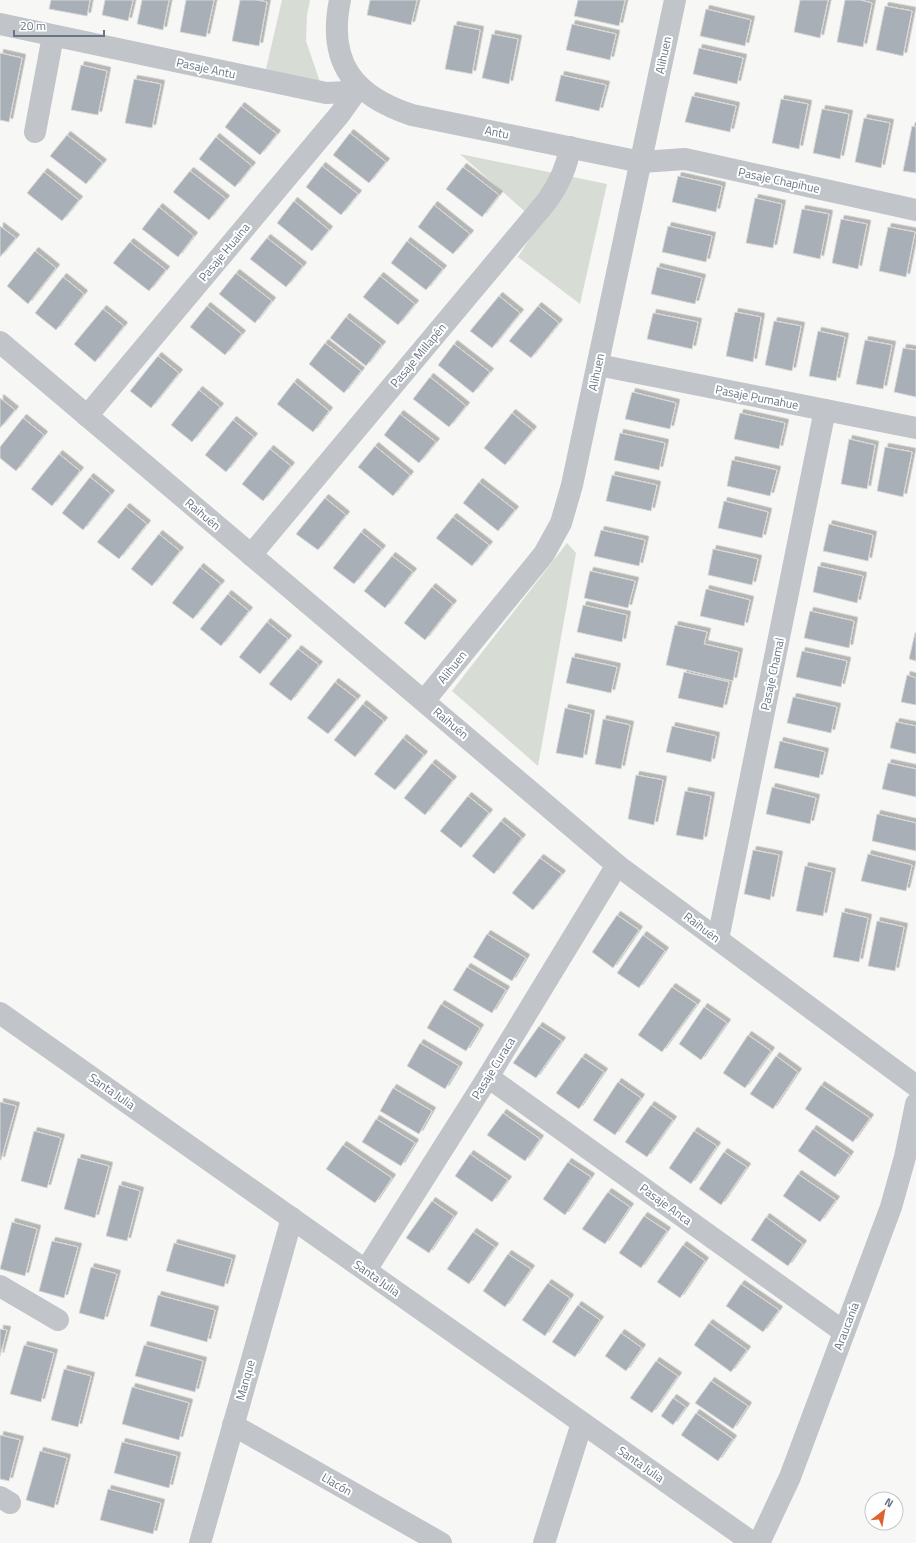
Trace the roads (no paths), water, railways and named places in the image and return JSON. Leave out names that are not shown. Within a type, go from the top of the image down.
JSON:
[{"type":"street","points":[[340,0],[336,31],[339,49],[343,62],[359,87]]},
{"type":"street","name":"Alihuen","points":[[424,701],[544,554],[561,523],[572,485],[675,0]]},
{"type":"street","name":"Pasaje Antu","points":[[0,24],[326,93],[335,94],[348,92],[359,87]]},
{"type":"street","points":[[34,132],[53,36]]},
{"type":"street","name":"Antu","points":[[359,87],[382,103],[412,115],[641,162]]},
{"type":"street","name":"Pasaje Huaina","points":[[87,416],[340,114],[359,87]]},
{"type":"street","name":"Pasaje Millapén","points":[[251,555],[547,202],[562,178],[568,163],[570,147]]},
{"type":"street","name":"Pasaje Chapihue","points":[[641,162],[685,159],[916,210]]},
{"type":"street","name":"Raihuén","points":[[0,342],[618,865],[916,1086]]},
{"type":"street","name":"Pasaje Pumahue","points":[[598,365],[916,428]]},
{"type":"street","name":"Pasaje Chamal","points":[[718,939],[825,410]]},
{"type":"street","name":"Pasaje Curaca","points":[[366,1270],[488,1077],[618,865]]},
{"type":"street","name":"Santa Julia","points":[[0,1012],[753,1543]]},
{"type":"street","name":"Pasaje Anca","points":[[488,1077],[844,1332]]},
{"type":"street","name":"Araucanía","points":[[759,1543],[790,1476],[910,1156],[916,1104]]},
{"type":"street","name":"Manque","points":[[200,1543],[292,1218]]},
{"type":"street","points":[[0,1286],[58,1320]]},
{"type":"street","points":[[544,1543],[582,1423]]},
{"type":"street","name":"Llacón","points":[[233,1425],[441,1543]]}]
